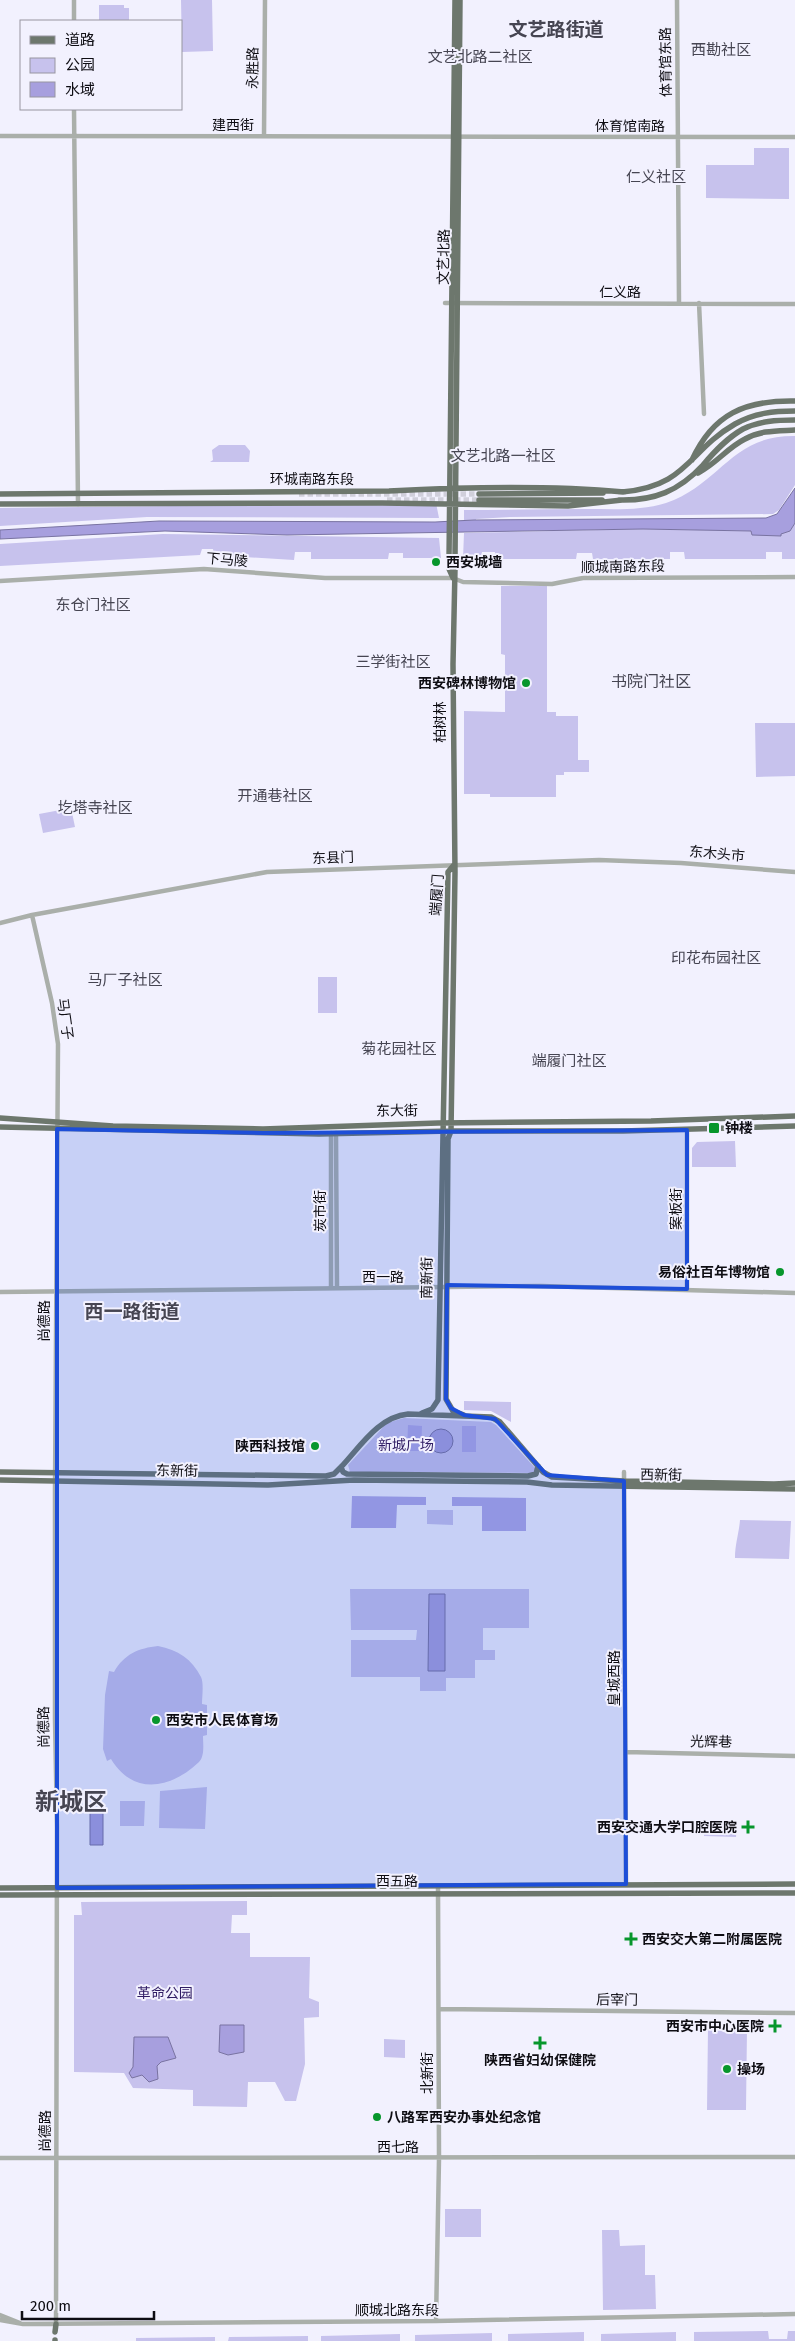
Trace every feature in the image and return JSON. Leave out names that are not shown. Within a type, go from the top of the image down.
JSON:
[{"type":"main road","name":"文艺北路","points":[[455,0],[459,136]]},
{"type":"main road","name":"文艺北路","points":[[452,514],[455,506],[452,488],[451,303],[459,136],[460,0]]},
{"type":"main road","points":[[690,464],[704,436],[725,418],[740,410],[762,403],[795,401]]},
{"type":"main road","name":"环城南路东段","points":[[622,500],[479,497],[624,492],[655,486],[682,472],[721,434],[737,423],[762,414],[795,411]]},
{"type":"main road","name":"环城南路东段","points":[[0,504],[382,503],[448,506],[568,506],[658,496],[677,488],[694,475],[716,450],[743,429],[763,422],[795,420]]},
{"type":"main road","points":[[694,475],[714,465],[745,439],[768,432],[795,430]]},
{"type":"main road","name":"文艺北路","points":[[452,488],[448,506],[452,514]]},
{"type":"main road","name":"环城南路东段","points":[[0,494],[390,491],[452,488],[579,488],[624,492]]},
{"type":"main road","points":[[452,514],[455,545],[452,559],[448,545],[452,514]]},
{"type":"main road","name":"柏树林","points":[[452,569],[453,866]]},
{"type":"main road","name":"端履门","points":[[451,1131],[455,872],[453,866]]},
{"type":"main road","name":"端履门","points":[[443,1132],[448,872],[453,866]]},
{"type":"main road","name":"东大街","points":[[0,1118],[113,1126],[263,1129],[443,1123],[651,1121],[795,1116]]},
{"type":"main road","name":"东大街","points":[[0,1127],[263,1133],[687,1130],[795,1126]]},
{"type":"main road","name":"南新街","points":[[451,1131],[448,1139],[446,1399],[454,1411],[464,1415]]},
{"type":"main road","name":"南新街","points":[[419,1414],[432,1410],[438,1400],[443,1132]]},
{"type":"main road","points":[[354,1477],[344,1473],[341,1467],[383,1423],[401,1415],[419,1414]]},
{"type":"main road","name":"西新街","points":[[419,1414],[453,1417],[486,1415],[495,1419],[543,1472],[552,1477],[624,1484],[795,1489]]},
{"type":"main road","points":[[527,1479],[536,1474],[538,1466]]},
{"type":"main road","name":"东新街","points":[[0,1472],[326,1476],[334,1474],[341,1467]]},
{"type":"main road","name":"西新街","points":[[354,1477],[527,1479],[552,1485],[795,1483]]},
{"type":"main road","name":"东新街","points":[[0,1480],[268,1485],[333,1481],[354,1477]]},
{"type":"main road","name":"西五路","points":[[0,1895],[57,1891],[626,1884],[795,1884]]},
{"type":"main road","name":"西五路","points":[[0,1888],[57,1891],[795,1893]]},
{"type":"main road","points":[[55,2332],[56,2324]]},
{"type":"street","points":[[74,0],[74,20]]},
{"type":"street","name":"永胜路","points":[[264,136],[265,0]]},
{"type":"street","name":"体育馆东路","points":[[676,0],[679,137],[679,303]]},
{"type":"street","points":[[74,110],[78,504]]},
{"type":"street","name":"建西街","points":[[0,136],[459,136]]},
{"type":"street","name":"体育馆南路","points":[[459,136],[795,137]]},
{"type":"street","name":"仁义路","points":[[451,303],[795,304]]},
{"type":"street","points":[[699,303],[704,414]]},
{"type":"street","name":"下马陵","points":[[0,581],[204,569],[325,578],[453,578]]},
{"type":"street","name":"顺城南路东段","points":[[453,578],[463,582],[552,584],[583,578],[795,577]]},
{"type":"street","name":"东县门","points":[[0,923],[32,915],[261,872],[542,862],[638,861]]},
{"type":"street","name":"东木头市","points":[[638,861],[795,872]]},
{"type":"street","name":"马厂子","points":[[32,915],[58,1044],[57,1129]]},
{"type":"street","name":"尚德路","points":[[56,2324],[57,1891],[55,1473],[57,1129]]},
{"type":"street","name":"案板街","points":[[687,1130],[687,1289]]},
{"type":"street","name":"炭市街","points":[[333,1132],[334,1288]]},
{"type":"street","name":"西一路","points":[[0,1292],[439,1288],[447,1285],[687,1289],[721,1293],[795,1294]]},
{"type":"street","name":"皇城西路","points":[[624,1472],[626,1884]]},
{"type":"street","name":"光辉巷","points":[[626,1752],[795,1756]]},
{"type":"street","name":"北新街","points":[[436,2321],[439,2009],[438,1886]]},
{"type":"street","name":"后宰门","points":[[439,2009],[795,2013]]},
{"type":"street","name":"西七路","points":[[0,2158],[438,2159],[600,2156],[795,2157]]},
{"type":"street","name":"顺城北路东段","points":[[0,2320],[24,2324],[56,2324],[436,2321],[795,2314]]},
{"type":"street","points":[[0,2315],[24,2324]]},
{"type":"highlighted area","points":[[57,1129],[263,1133],[687,1130],[687,1289],[447,1285],[446,1399],[451,1408],[464,1415],[495,1419],[547,1475],[624,1481],[626,1884],[57,1888]]},
{"type":"green space","points":[[181,0],[212,0],[213,51],[182,52]]},
{"type":"green space","points":[[99,5],[124,5],[124,8],[129,8],[129,20],[99,20]]},
{"type":"green space","points":[[754,148],[789,148],[789,199],[706,198],[706,165],[754,165]]},
{"type":"green space","points":[[795,436],[795,485],[779,510],[773,514],[510,517],[476,519],[476,522],[464,523],[464,510],[627,509],[656,506],[685,495],[727,462],[756,443],[773,438]]},
{"type":"green space","points":[[219,445],[245,445],[250,451],[249,462],[210,462],[213,460],[212,450]]},
{"type":"green space","points":[[436,503],[439,518],[147,517],[0,526],[0,508]]},
{"type":"green space","points":[[795,523],[795,559],[782,559],[782,552],[766,552],[766,559],[685,559],[684,552],[670,552],[670,559],[593,559],[592,553],[577,553],[576,559],[495,559],[495,552],[482,552],[481,559],[463,559],[464,533],[643,529],[751,531],[752,535],[790,531]]},
{"type":"green space","points":[[163,534],[439,538],[441,558],[403,558],[403,553],[389,553],[388,559],[311,559],[311,552],[295,552],[294,560],[214,555],[213,549],[202,549],[200,555],[0,566],[0,544]]},
{"type":"green space","name":"西安碑林博物馆","points":[[501,586],[547,586],[547,712],[556,712],[556,716],[578,716],[578,760],[589,760],[589,772],[564,772],[564,775],[556,775],[556,797],[490,797],[490,794],[464,794],[464,711],[505,712],[505,655],[501,654]]},
{"type":"green space","points":[[755,723],[795,723],[795,776],[756,777]]},
{"type":"green space","points":[[71,808],[75,827],[43,833],[39,814]]},
{"type":"green space","points":[[318,977],[337,977],[337,1013],[318,1013]]},
{"type":"green space","points":[[735,1141],[736,1167],[692,1167],[692,1148],[697,1142]]},
{"type":"green space","points":[[464,1401],[511,1402],[511,1422],[491,1411],[464,1410]]},
{"type":"green space","name":"新城广场","points":[[404,1418],[491,1422],[496,1425],[536,1469],[535,1473],[350,1472],[348,1465],[387,1423]]},
{"type":"green space","points":[[427,1510],[453,1510],[453,1525],[427,1524]]},
{"type":"green space","points":[[740,1520],[791,1521],[789,1559],[735,1558]]},
{"type":"green space","points":[[350,1589],[529,1589],[529,1628],[483,1628],[483,1650],[495,1650],[495,1660],[475,1660],[475,1678],[446,1678],[446,1691],[420,1691],[420,1677],[351,1677],[351,1640],[416,1640],[417,1630],[351,1630]]},
{"type":"green space","name":"西安市人民体育场","points":[[158,1646],[184,1656],[201,1677],[203,1686],[202,1704],[207,1705],[207,1735],[203,1736],[203,1753],[199,1762],[177,1778],[154,1785],[142,1784],[131,1779],[120,1771],[111,1759],[107,1761],[103,1749],[105,1695],[109,1671],[114,1672],[127,1656],[138,1650]]},
{"type":"green space","points":[[207,1787],[205,1829],[159,1828],[160,1791]]},
{"type":"green space","points":[[120,1801],[145,1801],[144,1826],[120,1826]]},
{"type":"green space","points":[[704,1823],[737,1823],[736,1837],[704,1836]]},
{"type":"green space","name":"革命公园","points":[[247,1901],[247,1915],[232,1915],[231,1933],[250,1933],[250,1957],[310,1957],[309,1998],[319,2002],[319,2017],[304,2018],[305,2064],[296,2101],[285,2101],[275,2082],[248,2082],[247,2107],[193,2106],[193,2090],[133,2088],[124,2073],[74,2072],[74,1915],[82,1915],[81,1902]]},
{"type":"green space","name":"操场","points":[[708,2028],[747,2029],[746,2110],[707,2110]]},
{"type":"green space","points":[[384,2039],[405,2040],[405,2058],[384,2057]]},
{"type":"green space","points":[[445,2209],[481,2209],[481,2237],[445,2237]]},
{"type":"green space","points":[[602,2230],[619,2230],[620,2246],[645,2245],[645,2275],[655,2275],[656,2309],[603,2310]]},
{"type":"green space","points":[[768,2331],[769,2339],[787,2339],[788,2331],[795,2331],[795,2341],[694,2341],[694,2332]]},
{"type":"green space","points":[[584,2332],[584,2341],[508,2341],[508,2334]]},
{"type":"green space","points":[[676,2332],[676,2341],[601,2341],[601,2334]]},
{"type":"green space","points":[[492,2333],[492,2341],[415,2341],[415,2335]]},
{"type":"green space","points":[[400,2334],[400,2341],[321,2341],[321,2336]]},
{"type":"green space","points":[[308,2336],[308,2341],[228,2341],[229,2337]]},
{"type":"green space","points":[[215,2337],[215,2341],[136,2341],[136,2338]]},
{"type":"shaded area","points":[[408,1425],[422,1426],[421,1451],[407,1451]]},
{"type":"shaded area","points":[[462,1426],[476,1426],[476,1452],[462,1452]]},
{"type":"shaded area","points":[[352,1496],[426,1497],[426,1505],[397,1505],[396,1528],[351,1528]]},
{"type":"shaded area","points":[[452,1497],[526,1498],[526,1531],[482,1531],[482,1506],[452,1506]]},
{"type":"water","points":[[795,488],[795,523],[790,531],[781,534],[781,536],[752,535],[751,531],[643,529],[287,535],[165,531],[0,539],[0,530],[159,521],[435,522],[474,520],[766,518],[777,514]]},
{"type":"water","points":[[441,1429],[450,1432],[453,1441],[450,1450],[441,1453],[432,1450],[429,1441],[432,1432]]},
{"type":"water","points":[[429,1594],[445,1594],[445,1671],[428,1671]]},
{"type":"water","points":[[90,1813],[103,1813],[103,1845],[90,1845]]},
{"type":"water","points":[[220,2025],[244,2025],[244,2052],[228,2055],[219,2052]]},
{"type":"water","points":[[134,2037],[168,2037],[176,2058],[161,2062],[157,2066],[158,2079],[149,2082],[142,2075],[132,2078],[129,2073],[133,2067]]},
{"type":"tunnel","points":[[299,494],[479,494]]},
{"type":"tunnel","points":[[387,500],[479,500]]},
{"type":"place","name":"西安城墙","points":[[436,562]]},
{"type":"place","name":"西安碑林博物馆","points":[[526,683]]},
{"type":"place","name":"钟楼","points":[[714,1128]]},
{"type":"place","name":"易俗社百年博物馆","points":[[780,1272]]},
{"type":"place","name":"陕西科技馆","points":[[315,1446]]},
{"type":"place","name":"西安市人民体育场","points":[[156,1720]]},
{"type":"place","name":"西安交通大学口腔医院","points":[[748,1827]]},
{"type":"place","name":"西安交大第二附属医院","points":[[631,1939]]},
{"type":"place","name":"西安市中心医院","points":[[775,2026]]},
{"type":"place","name":"陕西省妇幼保健院","points":[[540,2043]]},
{"type":"place","name":"操场","points":[[727,2069]]},
{"type":"place","name":"八路军西安办事处纪念馆","points":[[377,2117]]},
{"type":"district","name":"文艺路街道","points":[[556,29]]},
{"type":"district","name":"西勘社区","points":[[721,50]]},
{"type":"district","name":"文艺北路二社区","points":[[480,57]]},
{"type":"district","name":"仁义社区","points":[[656,177]]},
{"type":"district","name":"文艺北路一社区","points":[[503,456]]},
{"type":"district","name":"东仓门社区","points":[[93,605]]},
{"type":"district","name":"三学街社区","points":[[393,662]]},
{"type":"district","name":"书院门社区","points":[[651,681]]},
{"type":"district","name":"开通巷社区","points":[[275,796]]},
{"type":"district","name":"圪塔寺社区","points":[[95,808]]},
{"type":"district","name":"印花布园社区","points":[[716,958]]},
{"type":"district","name":"马厂子社区","points":[[125,980]]},
{"type":"district","name":"菊花园社区","points":[[399,1049]]},
{"type":"district","name":"端履门社区","points":[[569,1061]]},
{"type":"district","name":"西一路街道","points":[[132,1311]]},
{"type":"district","name":"新城区","points":[[71,1802]]}]
